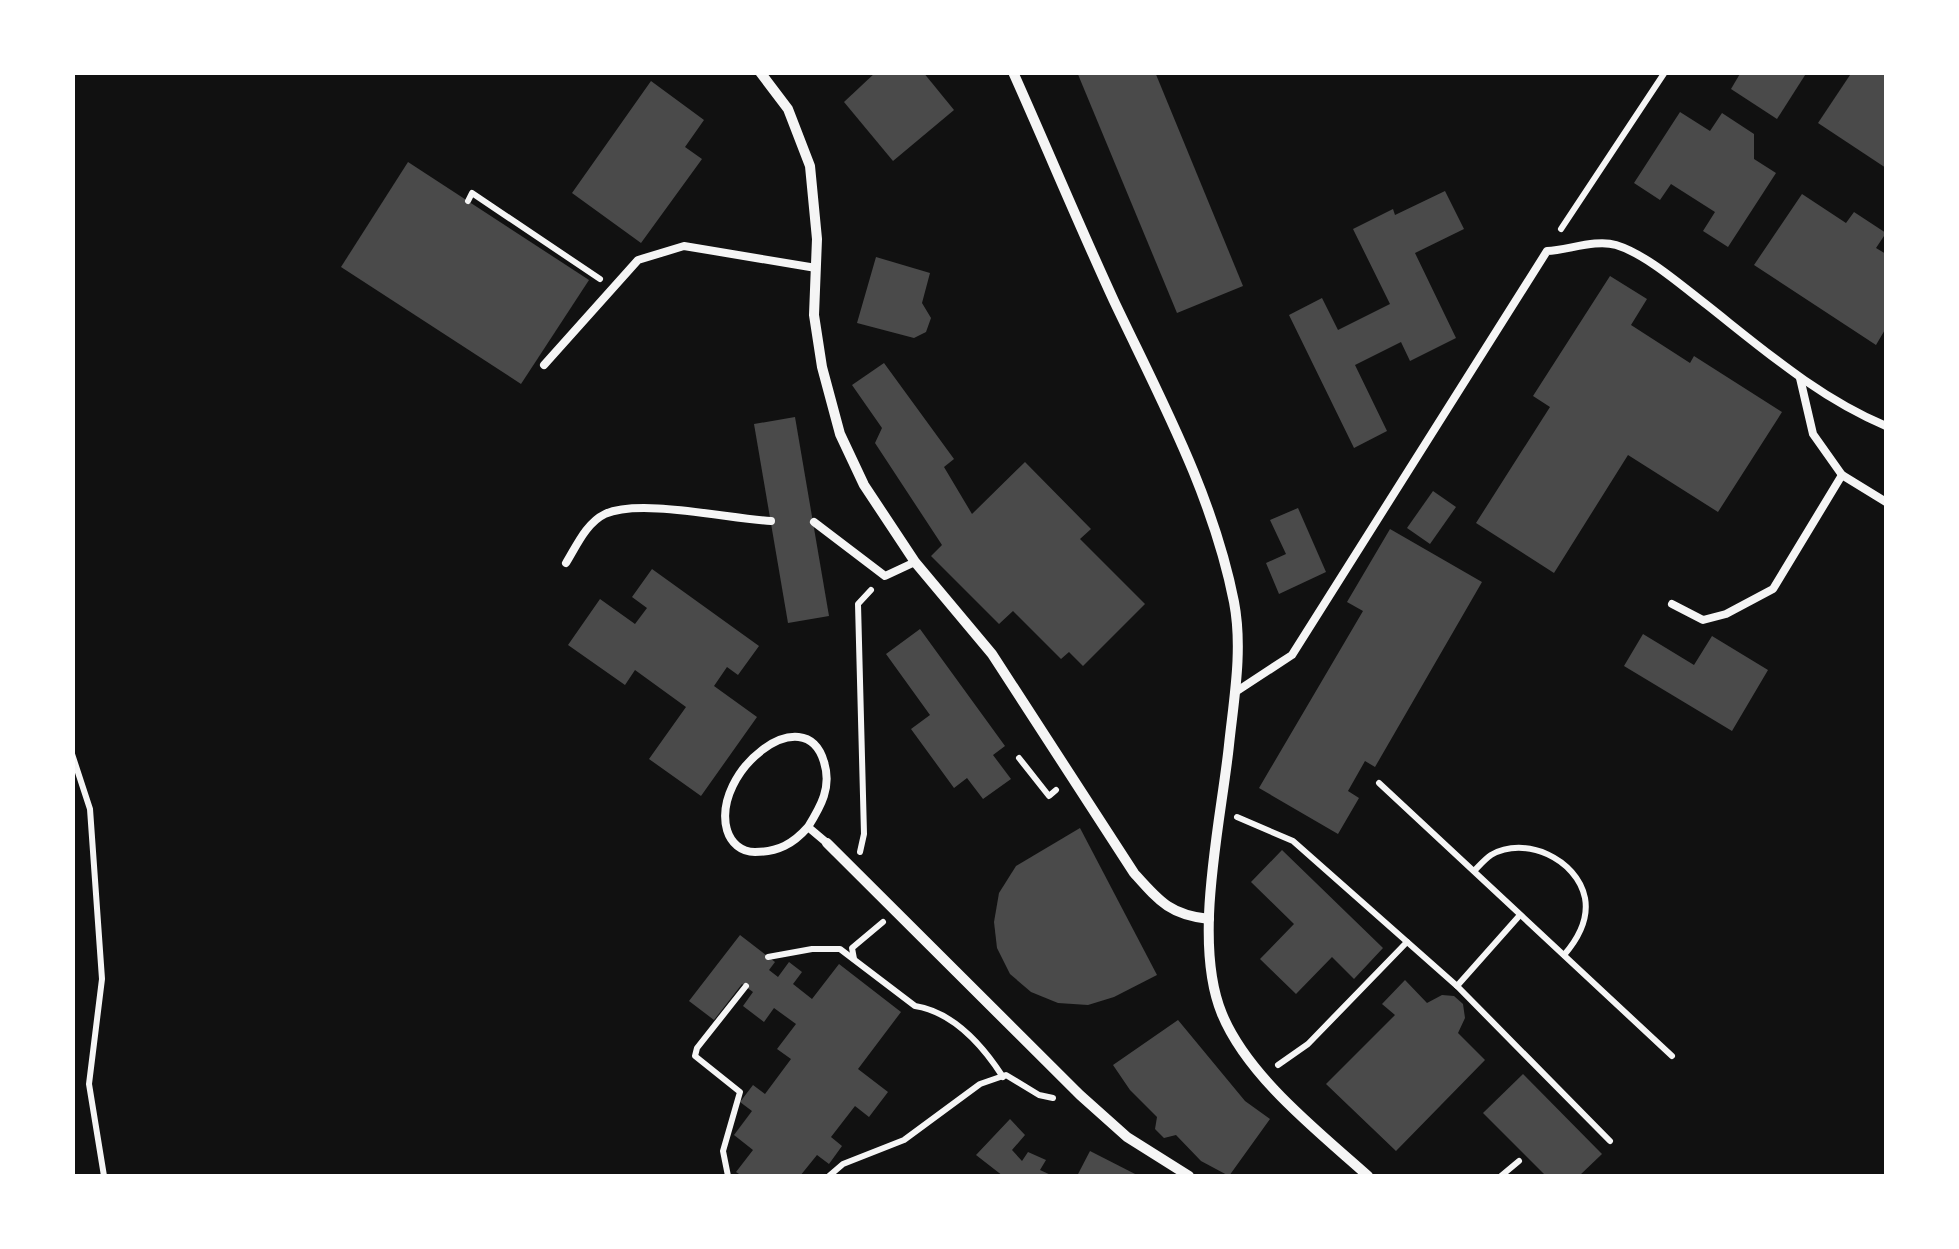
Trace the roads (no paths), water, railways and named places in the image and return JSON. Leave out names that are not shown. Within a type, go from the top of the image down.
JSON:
[{"type":"street","points":[[760,72],[788,109],[810,166],[817,239],[814,315],[822,367],[840,434],[864,484],[915,562],[992,654],[1134,873],[1162,904],[1186,916],[1210,919]]},
{"type":"street","points":[[1013,72],[1188,458],[1215,528],[1234,606],[1237,691],[1210,919],[1218,1002],[1224,1018],[1263,1074],[1368,1176]]},
{"type":"street","points":[[827,843],[1080,1096],[1127,1137],[1189,1176]]},
{"type":"lane","points":[[1237,691],[1292,656],[1547,251],[1614,244],[1671,277],[1800,378],[1858,414],[1886,426]]},
{"type":"lane","points":[[544,365],[638,260],[684,246],[816,268]]},
{"type":"lane","points":[[1800,378],[1813,434],[1842,475],[1886,502]]},
{"type":"lane","points":[[1672,604],[1703,620],[1726,614],[1773,588],[1842,475]]},
{"type":"lane","points":[[566,564],[587,529],[604,514],[651,509],[771,521]]},
{"type":"lane","points":[[814,522],[885,576],[915,562]]},
{"type":"lane","points":[[787,738],[806,740],[823,756],[828,778],[823,803],[808,827],[792,844],[766,852],[745,852],[730,840],[724,817],[729,789],[742,766],[764,746],[787,738]]},
{"type":"lane","points":[[808,827],[827,843]]}]
